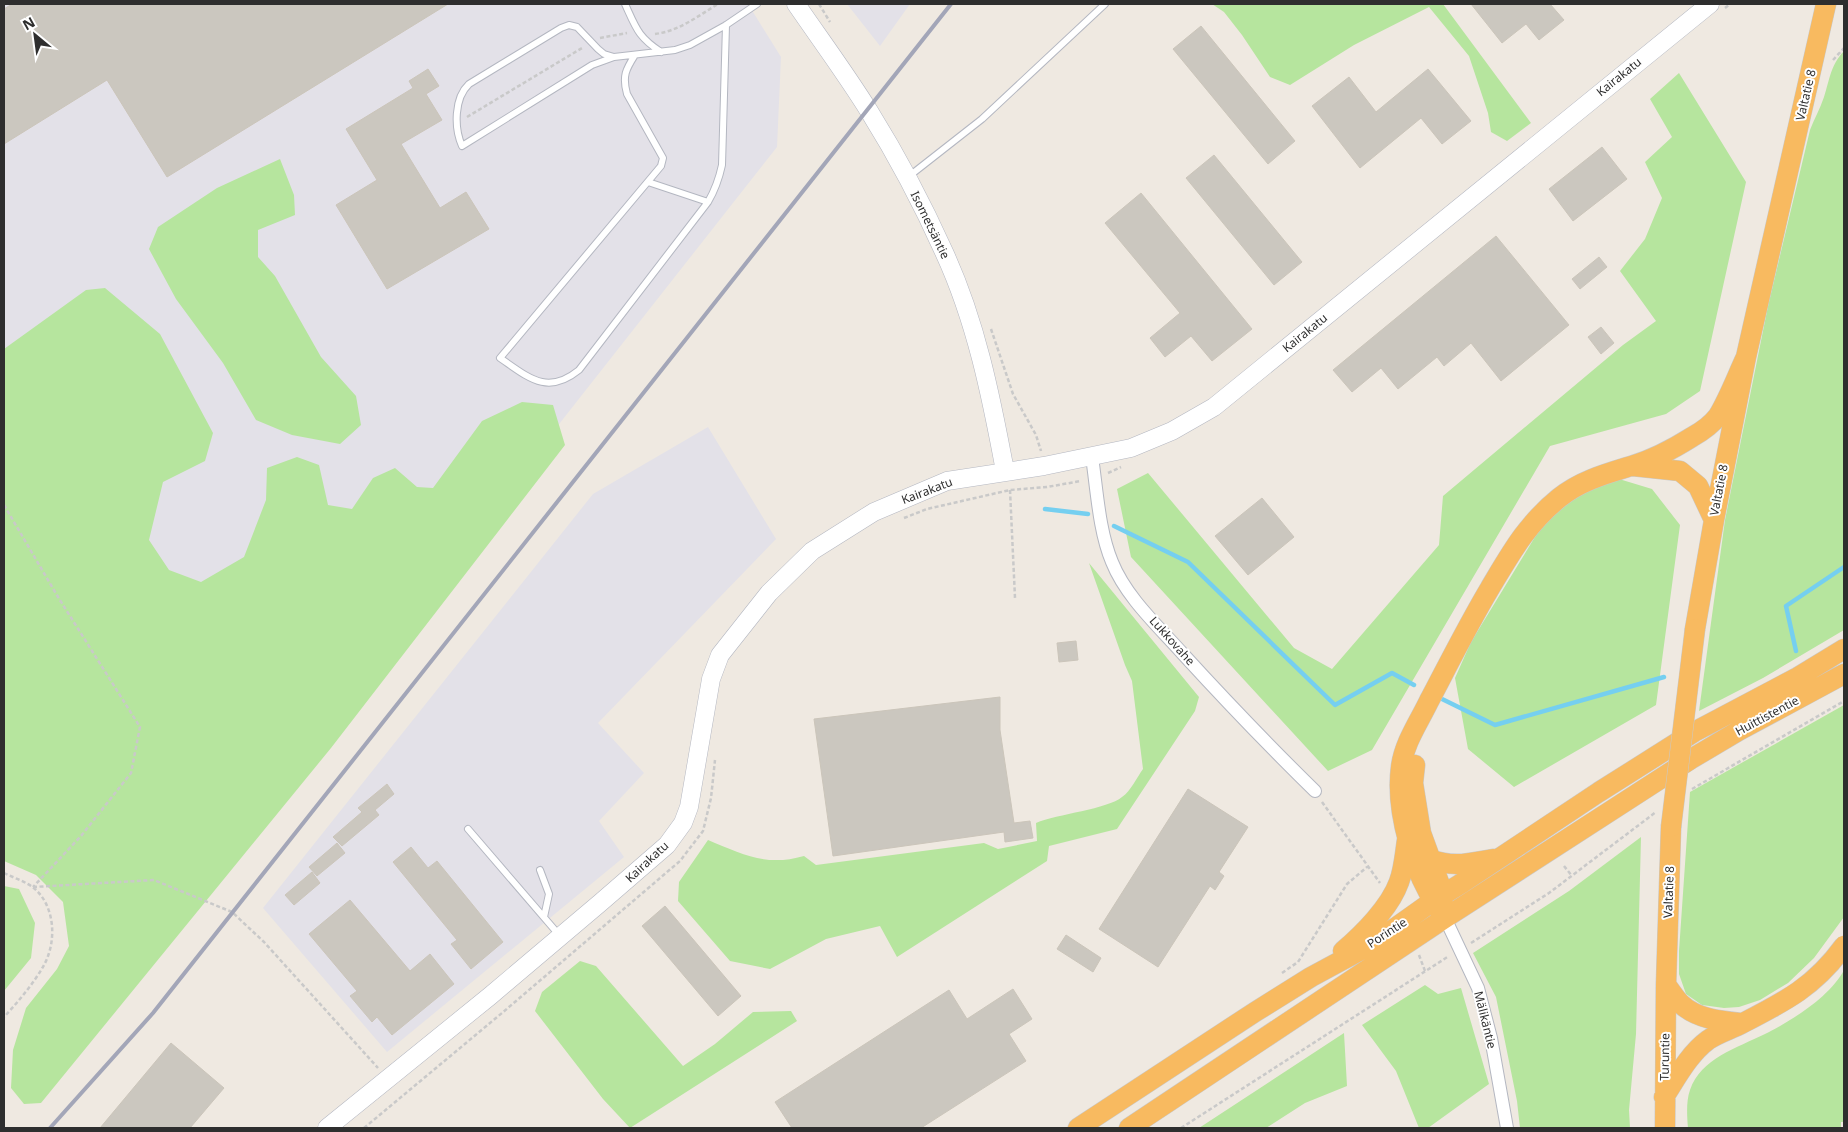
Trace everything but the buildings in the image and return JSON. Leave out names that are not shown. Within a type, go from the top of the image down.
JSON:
[{"type":"highway","name":"Valtatie 8","points":[[1666,985],[1670,827],[1695,629],[1746,358],[1826,4]]},
{"type":"highway","points":[[1438,897],[1407,840],[1400,799],[1401,766],[1407,742],[1461,637],[1519,540],[1532,523],[1560,497],[1573,489],[1677,446],[1701,432],[1717,417],[1746,358]]},
{"type":"highway","points":[[1631,466],[1680,471],[1698,486],[1714,520]]},
{"type":"highway","name":"Huittistentie","points":[[1694,732],[1798,677],[1844,649]]},
{"type":"highway","name":"Huittistentie","points":[[1691,759],[1740,730],[1844,674]]},
{"type":"highway","points":[[1423,714],[1414,767],[1414,783],[1421,833],[1430,858],[1444,918]]},
{"type":"highway","name":"Porintie","points":[[1078,1128],[1311,977],[1374,943],[1438,897],[1503,857],[1599,792],[1694,732]]},
{"type":"highway","name":"Porintie","points":[[1129,1128],[1444,918],[1691,759]]},
{"type":"highway","points":[[1311,977],[1360,936],[1391,898],[1399,882],[1407,840]]},
{"type":"highway","points":[[1430,858],[1444,864],[1457,865],[1503,857]]},
{"type":"highway","points":[[1664,1097],[1697,1050],[1709,1040],[1794,996],[1816,979],[1832,963],[1844,946]]},
{"type":"highway","points":[[1666,985],[1682,1004],[1696,1013],[1716,1021],[1743,1023]]},
{"type":"highway","name":"Turuntie","points":[[1665,1128],[1666,985]]},
{"type":"main road","name":"Isometsäntie","points":[[796,4],[868,110],[908,178],[944,252],[968,316],[993,405],[1005,471]]},
{"type":"main road","name":"Kairakatu","points":[[327,1128],[490,996],[667,844],[683,823],[689,807],[711,679],[720,655],[769,594],[812,551],[874,512],[947,481],[1092,457],[1131,448],[1172,431],[1214,406],[1716,7]]},
{"type":"street","name":"Lukkovahe","points":[[1092,457],[1101,523],[1112,562],[1131,595],[1197,670],[1314,790]]},
{"type":"street","name":"Mälikäntie","points":[[1444,918],[1478,988],[1491,1038],[1507,1128]]},
{"type":"lane","points":[[625,4],[637,32],[646,43],[661,52]]},
{"type":"lane","points":[[614,56],[592,65],[462,146],[457,128],[463,89],[561,28],[569,25],[577,27],[604,54],[614,56],[661,52],[690,45],[726,25],[757,4]]},
{"type":"lane","points":[[908,178],[982,119],[1104,4]]},
{"type":"lane","points":[[635,55],[628,65],[624,82],[627,94],[663,158],[661,166],[500,358],[530,379],[543,383],[556,383],[569,378],[579,370],[708,202],[720,179],[726,25]]},
{"type":"lane","points":[[648,182],[708,202]]},
{"type":"lane","points":[[468,829],[560,937]]},
{"type":"lane","points":[[540,870],[549,894],[544,917]]},
{"type":"path","points":[[1716,7],[1730,4]]},
{"type":"path","points":[[1833,60],[1844,48]]},
{"type":"path","points":[[902,519],[927,510],[1010,490],[1047,487],[1095,479],[1124,466]]},
{"type":"path","points":[[1010,490],[1015,598]]},
{"type":"path","points":[[4,506],[140,727],[131,773],[80,836],[33,887]]},
{"type":"path","points":[[1692,789],[1844,701]]},
{"type":"path","points":[[364,1128],[531,989],[680,861],[703,831],[711,798],[715,754]]},
{"type":"path","points":[[1314,790],[1367,867],[1391,898]]},
{"type":"path","points":[[1181,1128],[1549,893],[1660,809]]},
{"type":"path","points":[[1564,866],[1572,876]]},
{"type":"path","points":[[1282,973],[1298,962],[1346,884],[1367,867]]},
{"type":"path","points":[[4,873],[33,887],[44,899],[50,914],[52,941],[45,964],[16,1005],[4,1017]]},
{"type":"path","points":[[33,887],[154,880],[232,912],[264,942],[387,1078]]},
{"type":"path","points":[[1413,940],[1425,971]]},
{"type":"shaded area","points":[[4,4],[748,4],[781,57],[777,147],[471,536],[220,847],[4,490]]},
{"type":"shaded area","points":[[847,4],[910,4],[880,46]]},
{"type":"shaded area","points":[[708,427],[776,539],[598,723],[644,773],[599,821],[624,857],[387,1052],[263,908],[593,494]]},
{"type":"green space","points":[[1212,4],[1443,4],[1531,123],[1507,141],[1491,132],[1488,113],[1469,56],[1429,7],[1354,45],[1290,85],[1270,77],[1224,12]]},
{"type":"green space","points":[[1844,51],[1844,630],[1763,678],[1699,711],[1725,520],[1768,306],[1810,130],[1833,67]]},
{"type":"green space","points":[[1679,73],[1746,182],[1700,391],[1666,414],[1550,446],[1372,750],[1328,771],[1131,557],[1117,489],[1148,473],[1294,648],[1332,669],[1439,545],[1443,496],[1623,345],[1656,321],[1620,271],[1645,239],[1662,198],[1645,162],[1672,137],[1650,99]]},
{"type":"green space","points":[[280,159],[294,195],[295,215],[258,230],[258,257],[275,276],[321,357],[356,396],[361,425],[340,444],[292,435],[256,420],[223,363],[176,299],[149,249],[158,227],[217,188]]},
{"type":"green space","points":[[105,288],[160,334],[213,433],[205,461],[163,482],[149,540],[169,570],[201,582],[244,557],[266,500],[267,468],[297,457],[319,465],[328,505],[352,509],[373,478],[395,468],[417,487],[433,488],[482,421],[522,402],[553,405],[565,445],[331,748],[41,1103],[24,1104],[11,1088],[13,1050],[26,1008],[57,969],[69,946],[63,902],[36,875],[4,861],[4,349],[86,290]]},
{"type":"green space","points":[[1619,479],[1652,489],[1680,525],[1656,705],[1514,787],[1468,749],[1455,678],[1471,642],[1541,527],[1567,504],[1592,488]]},
{"type":"green space","points":[[1089,563],[1199,697],[1195,711],[1117,829],[1049,846],[1047,861],[897,957],[880,926],[826,939],[770,969],[730,961],[678,901],[679,882],[708,840],[754,857],[778,860],[804,856],[816,865],[984,843],[998,849],[1037,841],[1036,823],[1106,805],[1122,797],[1128,791],[1143,769],[1132,681]]},
{"type":"green space","points":[[1844,705],[1844,917],[1814,958],[1788,983],[1760,1000],[1739,1007],[1724,1008],[1702,1005],[1686,994],[1679,974],[1690,792]]},
{"type":"green space","points":[[1641,837],[1636,1034],[1629,1110],[1630,1128],[1520,1128],[1517,1101],[1496,997],[1473,953],[1569,891]]},
{"type":"green space","points":[[4,886],[19,889],[35,923],[31,958],[4,991]]},
{"type":"green space","points":[[580,961],[596,966],[683,1066],[715,1044],[753,1012],[791,1011],[797,1021],[630,1128],[603,1099],[535,1011],[542,992]]},
{"type":"green space","points":[[1844,970],[1844,1122],[1841,1122],[1841,1128],[1688,1128],[1687,1109],[1689,1094],[1695,1079],[1702,1070],[1721,1055],[1775,1029],[1798,1015],[1820,999],[1838,980]]},
{"type":"green space","points":[[1425,985],[1438,994],[1461,988],[1489,1084],[1428,1128],[1419,1128],[1396,1071],[1362,1025]]},
{"type":"green space","points":[[1344,1033],[1347,1086],[1305,1103],[1266,1128],[1199,1128]]},
{"type":"waterway","points":[[1045,509],[1088,514]]},
{"type":"waterway","points":[[1114,526],[1188,562],[1335,705],[1392,673],[1414,685]]},
{"type":"waterway","points":[[1796,651],[1786,606],[1844,567]]},
{"type":"waterway","points":[[1442,699],[1495,725],[1664,677]]},
{"type":"railway","points":[[50,1128],[153,1013],[951,4]]}]
